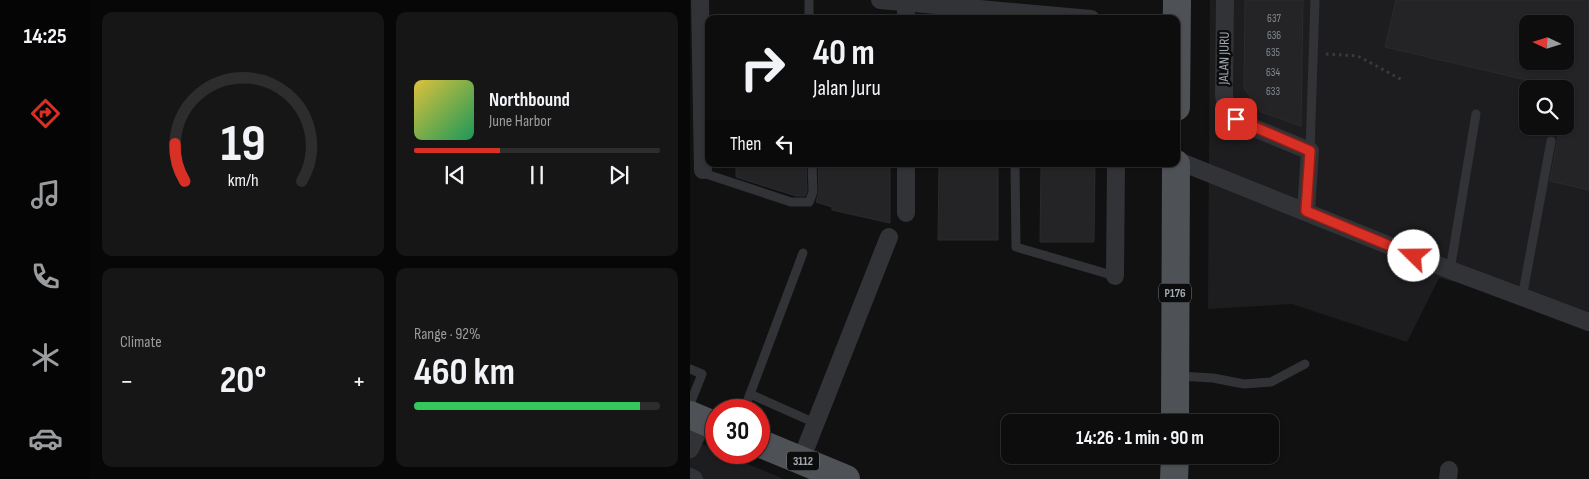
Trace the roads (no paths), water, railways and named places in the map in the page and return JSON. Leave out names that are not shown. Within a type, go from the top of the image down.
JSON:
[{"type":"main road","name":"P176","points":[[1175,414],[1176,167]]},
{"type":"main road","name":"3112","points":[[770,447],[846,479]]},
{"type":"main road","points":[[1174,479],[1175,464]]},
{"type":"street","points":[[700,0],[703,170]]},
{"type":"street","points":[[880,0],[906,11],[1014,15]]},
{"type":"street","name":"JALAN JURU","points":[[1226,0],[1224,94],[1226,112],[1247,125],[1310,151]]},
{"type":"street","points":[[1306,211],[1310,151]]},
{"type":"street","points":[[1180,162],[1450,270],[1589,322]]},
{"type":"street","points":[[906,167],[906,213]]},
{"type":"street","points":[[1115,276],[1116,167]]},
{"type":"street","points":[[801,460],[889,237]]},
{"type":"street","points":[[690,449],[700,416]]},
{"type":"street","points":[[690,477],[694,479]]},
{"type":"lane","points":[[809,0],[809,15]]},
{"type":"lane","points":[[1310,151],[1315,0]]},
{"type":"lane","points":[[1450,270],[1476,114]]},
{"type":"lane","points":[[1522,298],[1551,141]]},
{"type":"lane","points":[[703,170],[706,174],[791,202],[809,202],[813,192],[812,167]]},
{"type":"lane","points":[[1015,167],[1016,246],[1115,276]]},
{"type":"lane","points":[[748,399],[804,253]]},
{"type":"lane","points":[[1175,376],[1214,378],[1244,384],[1271,382],[1304,364]]},
{"type":"lane","points":[[690,369],[702,374],[700,416]]},
{"type":"lane","points":[[750,394],[815,423]]}]
